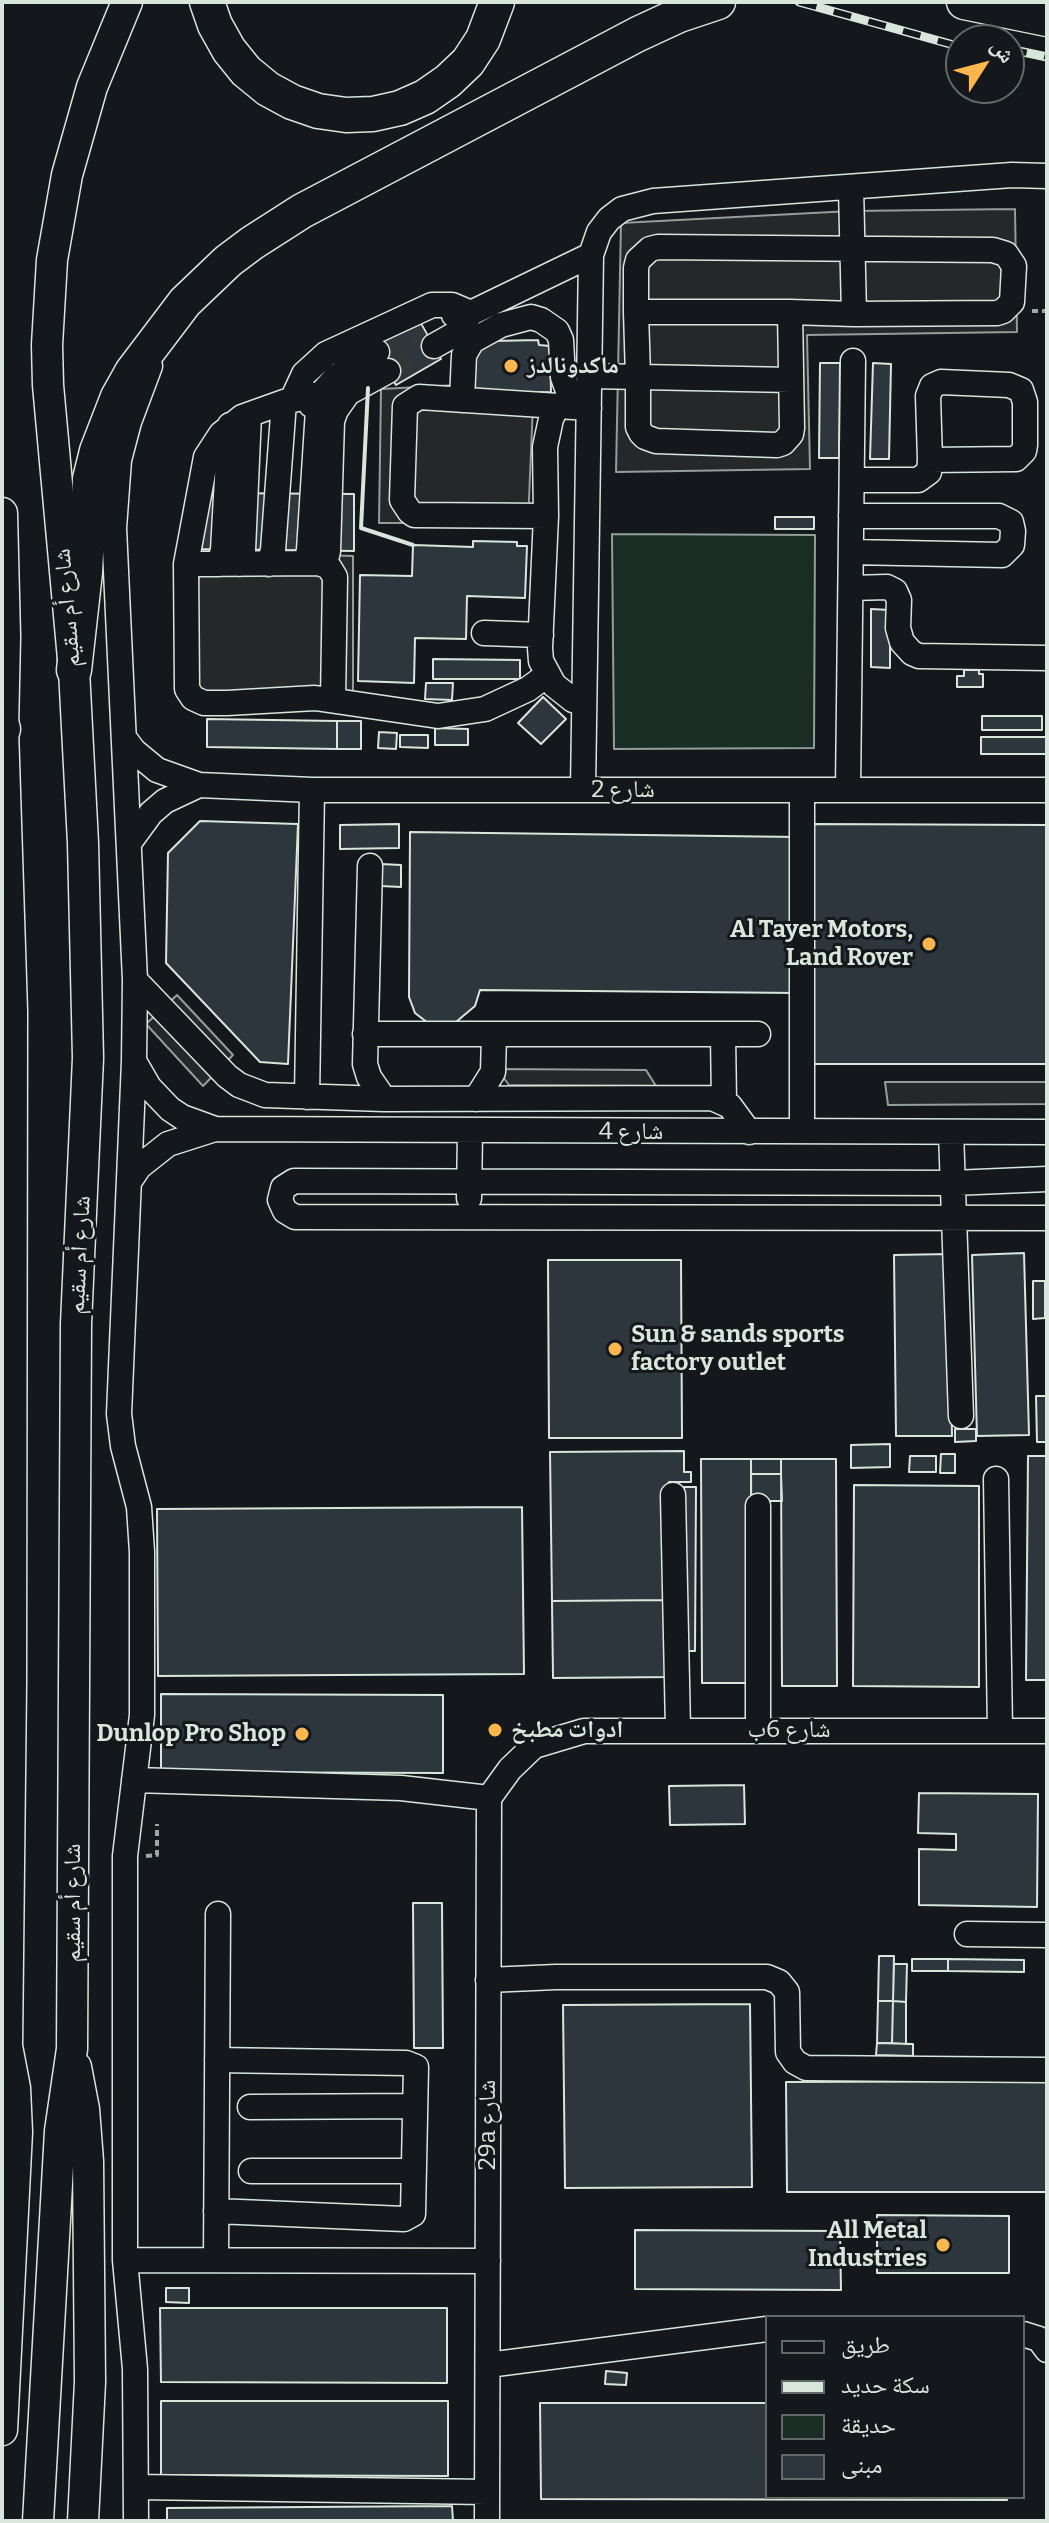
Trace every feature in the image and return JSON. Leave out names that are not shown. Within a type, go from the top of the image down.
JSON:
[{"type":"highway","points":[[207,2],[229,50],[257,80],[292,102],[318,111],[346,115],[373,114],[400,108],[425,97],[448,81],[468,62],[483,39],[497,2]]},
{"type":"highway","points":[[74,670],[82,605],[90,479],[97,451],[118,397],[148,348],[176,313],[228,261],[276,226],[638,34],[679,15],[718,2]]},
{"type":"highway","points":[[964,2],[1047,19]]},
{"type":"main road","points":[[109,44],[117,2]]},
{"type":"main road","name":"شارع أم سقيم","points":[[38,2521],[58,2159],[62,2104],[72,2049],[76,1324],[88,1058],[83,843],[74,670],[48,385],[48,302],[56,231],[78,131],[127,2]]},
{"type":"main road","points":[[2,513],[5,637],[2,728],[12,1011],[4,2053],[16,2099],[17,2154],[2,2430]]},
{"type":"main road","points":[[72,2049],[84,2109],[88,2161],[90,2382],[83,2521]]},
{"type":"street","points":[[584,704],[563,693],[547,675],[541,661],[545,447],[551,419],[573,407],[591,376],[591,255],[599,232],[609,219],[622,209],[637,204],[1012,175],[1047,176]]},
{"type":"street","points":[[851,188],[854,314]]},
{"type":"street","points":[[636,312],[790,312],[854,314],[1003,311],[1014,296],[1014,266],[1006,254],[993,250],[650,249],[638,260],[636,268],[636,312],[638,377],[638,427],[641,433],[650,440],[783,443],[791,434],[790,312]]},
{"type":"street","points":[[428,336],[447,317],[471,313],[591,255]]},
{"type":"street","points":[[471,313],[452,305],[432,305],[326,354],[265,410],[212,445],[206,457],[186,564],[187,689],[198,702],[297,698],[333,700],[438,716],[462,714],[507,700],[547,675]]},
{"type":"street","points":[[136,2521],[135,2369],[125,2260],[125,1856],[140,1740],[143,1690],[141,1529],[119,1414],[135,980],[114,563],[115,506],[119,460],[142,384],[176,313]]},
{"type":"street","points":[[462,400],[464,355],[472,341],[501,325],[531,317],[550,324],[557,331],[561,340],[563,377],[573,407],[584,704],[583,790]]},
{"type":"street","points":[[848,790],[853,361]]},
{"type":"street","points":[[265,410],[243,550],[272,564],[328,551],[332,421],[348,393],[382,362],[350,366],[319,394],[307,411],[299,435],[272,564]]},
{"type":"street","points":[[591,376],[791,380]]},
{"type":"street","points":[[852,480],[918,480],[929,472],[928,396],[932,386],[941,382],[1009,385],[1021,390],[1025,402],[1025,445],[1021,456],[1011,461],[930,460]]},
{"type":"street","points":[[265,410],[319,394]]},
{"type":"street","points":[[546,516],[414,515],[406,509],[402,500],[405,406],[419,397],[573,407]]},
{"type":"street","points":[[265,410],[272,564]]},
{"type":"street","points":[[851,516],[999,516],[1011,522],[1013,531],[1012,545],[1002,555],[851,552]]},
{"type":"street","points":[[186,564],[272,564],[333,572],[333,700]]},
{"type":"street","points":[[851,588],[887,587],[895,591],[899,600],[898,628],[902,642],[919,656],[1047,658]]},
{"type":"street","points":[[484,633],[541,635]]},
{"type":"street","name":"شارع 2","points":[[125,739],[157,770],[199,785],[312,790],[1047,790]]},
{"type":"street","name":"شارع 2","points":[[129,843],[139,827],[165,801],[199,785]]},
{"type":"street","points":[[312,790],[319,1098],[330,1129]]},
{"type":"street","points":[[802,790],[802,1131]]},
{"type":"street","points":[[370,866],[366,1070],[384,1099]]},
{"type":"street","points":[[135,980],[216,1066],[239,1085],[265,1095],[384,1099],[712,1098],[724,1102],[749,1132]]},
{"type":"street","points":[[365,1034],[758,1034]]},
{"type":"street","points":[[476,1099],[493,1072],[494,1035]]},
{"type":"street","points":[[723,1035],[724,1102]]},
{"type":"street","name":"شارع 4","points":[[134,1061],[149,1087],[170,1109],[182,1117],[215,1129]]},
{"type":"street","name":"شارع 4","points":[[129,1182],[139,1167],[168,1144],[215,1129],[1047,1132]]},
{"type":"street","points":[[469,1217],[470,1132]]},
{"type":"street","points":[[951,1132],[961,1416]]},
{"type":"street","points":[[1047,1179],[953,1183],[294,1181],[283,1188],[280,1200],[285,1211],[295,1217],[1047,1218]]},
{"type":"street","points":[[996,1479],[1000,1730]]},
{"type":"street","points":[[673,1495],[678,1729]]},
{"type":"street","points":[[758,1506],[758,1730]]},
{"type":"street","name":"شارع 6ب","points":[[489,1798],[510,1769],[534,1746],[584,1731],[1047,1731]]},
{"type":"street","points":[[134,1780],[401,1788],[489,1798]]},
{"type":"street","name":"29a شارع","points":[[487,2521],[489,1798]]},
{"type":"street","points":[[216,2260],[218,1914]]},
{"type":"street","points":[[967,1934],[1047,1935]]},
{"type":"street","points":[[488,1980],[767,1977],[779,1982],[787,1992],[788,2052],[795,2062],[806,2068],[1047,2070]]},
{"type":"street","points":[[216,2211],[404,2219],[413,2214],[416,2067],[406,2063],[217,2060]]},
{"type":"street","points":[[250,2107],[415,2106]]},
{"type":"street","points":[[251,2171],[414,2171]]},
{"type":"street","points":[[125,2260],[488,2261]]},
{"type":"street","points":[[488,2365],[765,2329]]},
{"type":"street","points":[[1025,2335],[1039,2339],[1047,2350]]},
{"type":"street","points":[[137,2487],[487,2492]]},
{"type":"path","points":[[145,1856],[157,1855],[157,1824]]},
{"type":"green space","points":[[612,534],[815,535],[814,748],[614,749]]},
{"type":"shaded area","points":[[1015,209],[1017,332],[807,335],[810,469],[616,472],[621,223],[851,211]]},
{"type":"shaded area","points":[[534,381],[528,523],[379,523],[381,389]]},
{"type":"shaded area","points":[[200,551],[353,556],[353,699],[192,696]]},
{"type":"shaded area","points":[[177,995],[233,1055],[203,1086],[146,1024]]},
{"type":"shaded area","points":[[497,1069],[646,1070],[656,1086],[509,1085]]},
{"type":"shaded area","points":[[885,1082],[1047,1082],[1047,1104],[888,1105]]},
{"type":"building","points":[[415,313],[441,359],[396,385],[369,340]]},
{"type":"building","points":[[538,340],[539,345],[550,346],[551,392],[469,393],[469,358],[493,341]]},
{"type":"building","points":[[820,363],[840,363],[839,458],[819,458]]},
{"type":"building","points":[[873,363],[891,364],[889,459],[870,459]]},
{"type":"building","points":[[203,493],[354,494],[354,551],[202,549]]},
{"type":"building","points":[[775,517],[814,517],[814,529],[775,529]]},
{"type":"building","points":[[473,541],[517,542],[517,546],[527,546],[525,598],[467,596],[466,639],[415,638],[414,683],[358,681],[360,575],[412,576],[413,545],[473,547]]},
{"type":"building","points":[[871,609],[890,610],[890,668],[871,667]]},
{"type":"building","points":[[433,659],[520,660],[520,679],[433,679]]},
{"type":"building","points":[[964,670],[979,670],[979,674],[983,674],[983,687],[957,687],[957,676],[964,676]]},
{"type":"building","points":[[426,683],[453,683],[452,700],[425,699]]},
{"type":"building","points":[[543,697],[566,719],[541,744],[518,723]]},
{"type":"building","points":[[982,716],[1042,716],[1042,730],[982,730]]},
{"type":"building","points":[[207,719],[337,721],[337,749],[207,747]]},
{"type":"building","points":[[337,721],[361,721],[361,749],[337,749]]},
{"type":"building","points":[[435,728],[468,729],[468,745],[435,745]]},
{"type":"building","points":[[379,732],[397,733],[396,749],[378,748]]},
{"type":"building","points":[[400,735],[428,735],[428,748],[400,747]]},
{"type":"building","points":[[981,737],[1047,737],[1047,754],[981,754]]},
{"type":"building","points":[[200,821],[298,824],[288,1064],[260,1062],[166,963],[168,853]]},
{"type":"building","points":[[399,824],[399,848],[340,849],[340,825]]},
{"type":"building","name":"Al Tayer Motors, Land Rover","points":[[811,824],[1047,825],[1047,1064],[811,1064]]},
{"type":"building","points":[[410,832],[798,837],[797,993],[480,990],[475,1006],[456,1022],[428,1023],[415,1013],[409,997]]},
{"type":"building","points":[[381,864],[401,865],[401,887],[381,886]]},
{"type":"building","points":[[1024,1253],[1029,1435],[977,1436],[972,1255]]},
{"type":"building","points":[[949,1254],[952,1436],[896,1436],[894,1255]]},
{"type":"building","name":"Sun & sands sports factory outlet","points":[[548,1260],[681,1260],[682,1438],[549,1438]]},
{"type":"building","points":[[1033,1281],[1045,1281],[1045,1318],[1033,1319]]},
{"type":"building","points":[[1036,1396],[1047,1396],[1047,1442],[1037,1442]]},
{"type":"building","points":[[955,1429],[976,1429],[976,1441],[955,1442]]},
{"type":"building","points":[[890,1444],[890,1467],[851,1468],[851,1445]]},
{"type":"building","points":[[684,1451],[684,1472],[691,1472],[691,1482],[669,1482],[670,1600],[552,1601],[550,1452]]},
{"type":"building","points":[[941,1454],[955,1454],[955,1473],[940,1473]]},
{"type":"building","points":[[910,1456],[936,1456],[936,1472],[909,1472]]},
{"type":"building","points":[[1028,1456],[1047,1456],[1047,1680],[1026,1680]]},
{"type":"building","points":[[701,1459],[751,1459],[752,1683],[702,1683]]},
{"type":"building","points":[[751,1459],[781,1459],[781,1474],[751,1474]]},
{"type":"building","points":[[781,1459],[836,1459],[837,1686],[782,1686]]},
{"type":"building","points":[[751,1474],[781,1474],[782,1501],[751,1501]]},
{"type":"building","points":[[854,1485],[979,1486],[979,1687],[853,1686]]},
{"type":"building","points":[[684,1487],[696,1487],[695,1651],[683,1651]]},
{"type":"building","points":[[522,1507],[524,1674],[158,1676],[157,1509]]},
{"type":"building","points":[[670,1600],[671,1677],[553,1678],[552,1601]]},
{"type":"building","name":"Dunlop Pro Shop","points":[[161,1694],[443,1695],[443,1773],[161,1772]]},
{"type":"building","points":[[744,1785],[745,1824],[670,1825],[669,1786]]},
{"type":"building","points":[[919,1793],[1038,1794],[1037,1907],[919,1905],[919,1849],[956,1850],[956,1834],[918,1833]]},
{"type":"building","points":[[413,1903],[442,1903],[443,2048],[414,2048]]},
{"type":"building","points":[[879,1956],[894,1956],[893,2001],[878,2001]]},
{"type":"building","points":[[912,1959],[948,1959],[948,1971],[912,1971]]},
{"type":"building","points":[[948,1959],[1024,1960],[1024,1972],[948,1971]]},
{"type":"building","points":[[894,1964],[907,1964],[906,2002],[893,2001]]},
{"type":"building","points":[[878,2001],[893,2001],[892,2043],[877,2043]]},
{"type":"building","points":[[893,2001],[906,2002],[906,2044],[892,2043]]},
{"type":"building","points":[[750,2004],[752,2187],[565,2188],[563,2005]]},
{"type":"building","points":[[877,2043],[913,2044],[913,2056],[876,2055]]},
{"type":"building","points":[[1047,2081],[1047,2192],[787,2192],[786,2082]]},
{"type":"building","name":"All Metal Industries","points":[[877,2215],[1009,2216],[1009,2273],[877,2273]]},
{"type":"building","points":[[635,2230],[840,2231],[841,2290],[635,2289]]},
{"type":"building","points":[[166,2288],[189,2288],[189,2303],[166,2302]]},
{"type":"building","points":[[160,2308],[447,2308],[447,2383],[161,2382]]},
{"type":"building","points":[[606,2371],[627,2373],[626,2385],[605,2384]]},
{"type":"building","points":[[161,2401],[448,2401],[448,2476],[161,2475]]},
{"type":"building","points":[[540,2403],[765,2403],[765,2499],[1007,2500],[541,2499]]},
{"type":"building","points":[[452,2506],[453,2521],[167,2521],[167,2508]]},
{"type":"tunnel","points":[[377,352],[422,327]]},
{"type":"tunnel","points":[[388,371],[434,346]]},
{"type":"railway","points":[[799,2],[945,43]]},
{"type":"railway","points":[[1025,52],[1047,57]]},
{"type":"wall","points":[[368,388],[361,528],[413,545]]},
{"type":"place","name":"ماكدونالدز","points":[[511,366]]},
{"type":"place","name":"Al Tayer Motors, Land Rover","points":[[929,944]]},
{"type":"place","name":"Sun & sands sports factory outlet","points":[[615,1349]]},
{"type":"place","name":"ادوات مطبخ","points":[[495,1730]]},
{"type":"place","name":"Dunlop Pro Shop","points":[[302,1734]]},
{"type":"place","name":"All Metal Industries","points":[[943,2245]]}]
